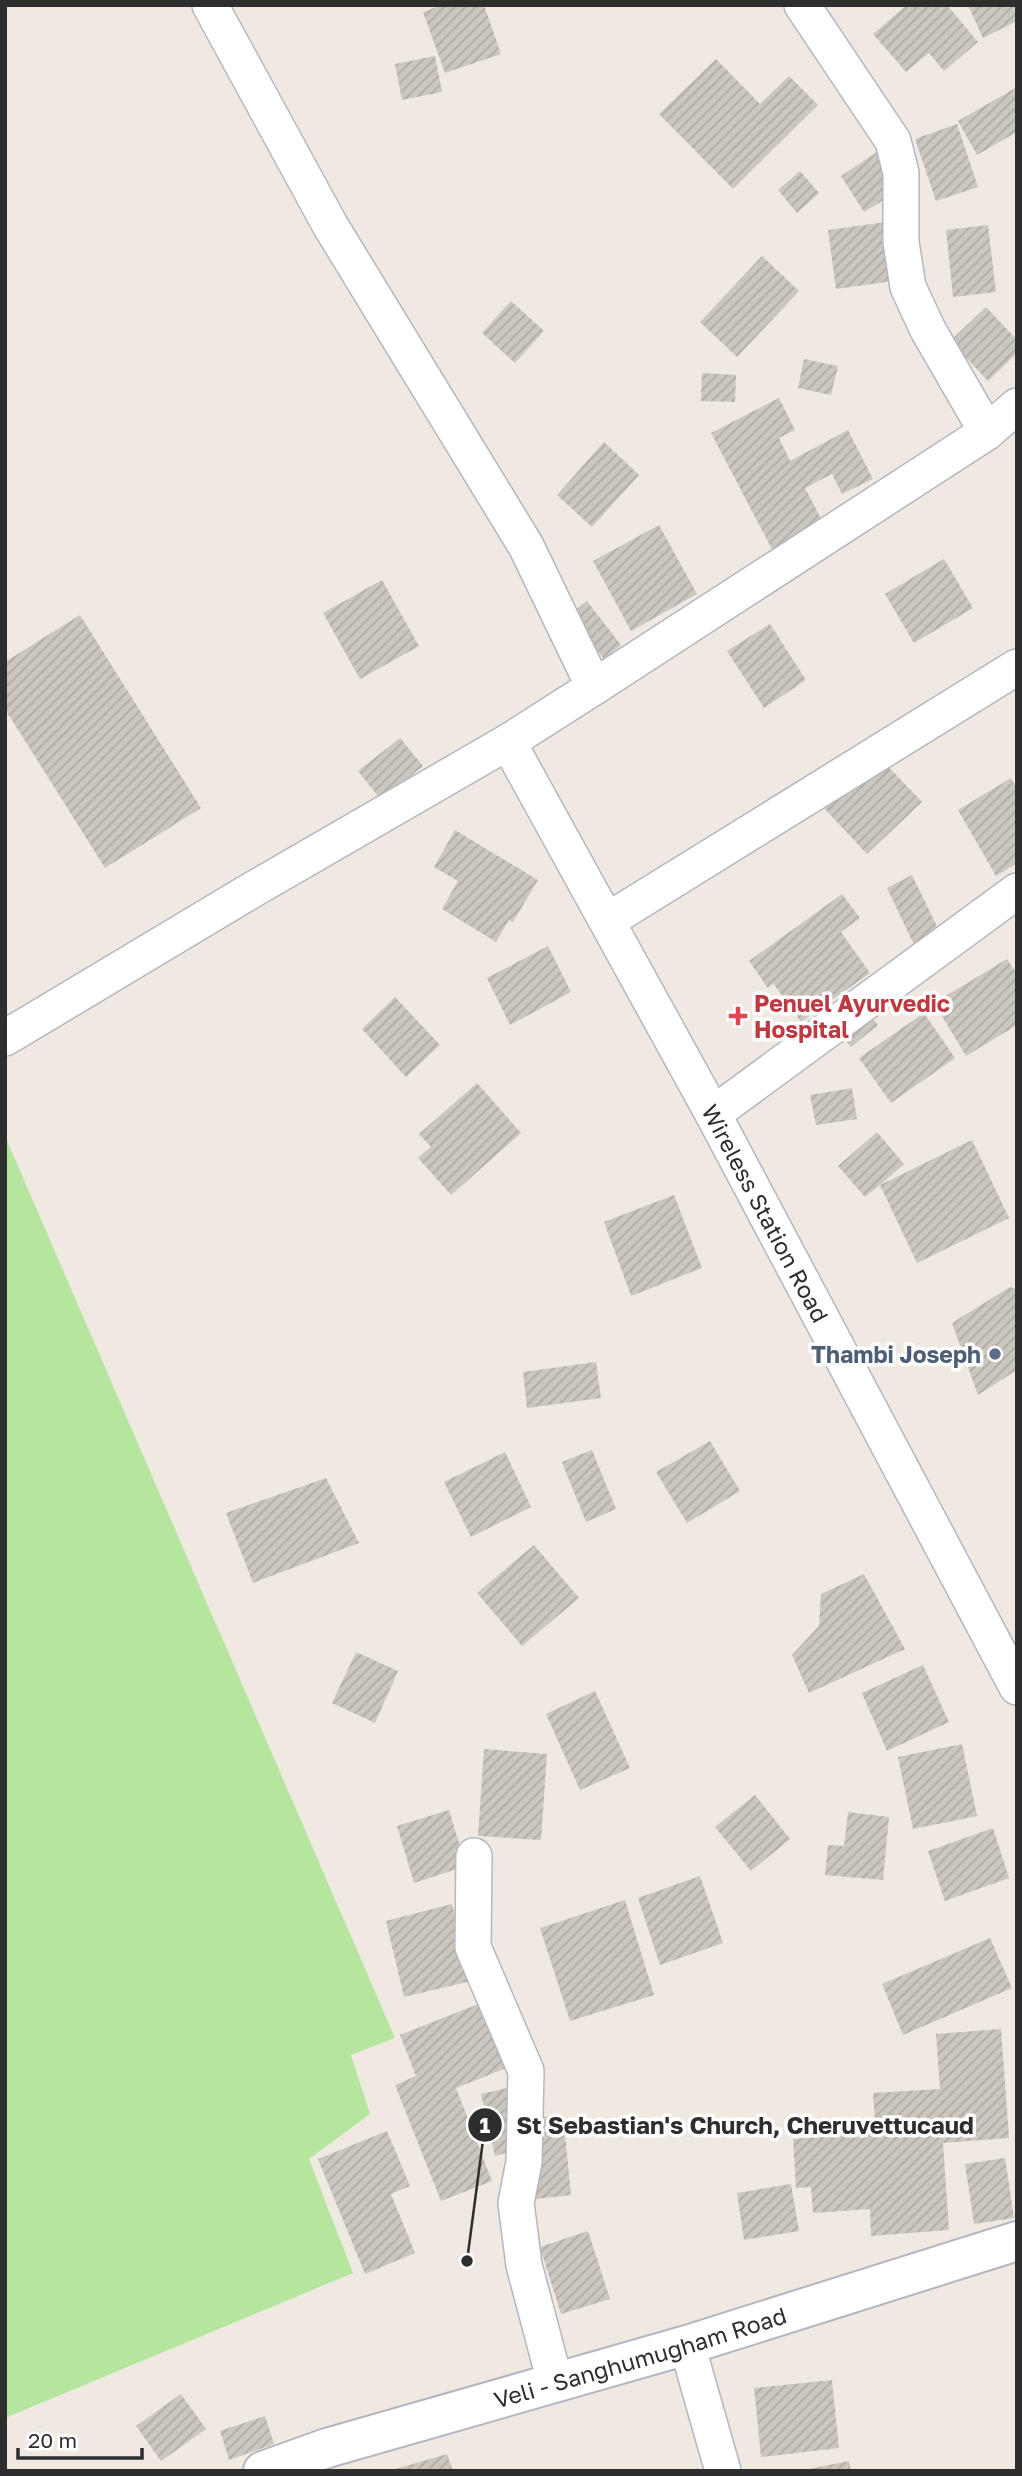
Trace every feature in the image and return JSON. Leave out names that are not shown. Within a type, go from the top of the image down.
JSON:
[{"type":"main road","name":"Veli - Sanghumugham Road","points":[[263,2471],[331,2459],[555,2382],[687,2345],[1017,2241]]},
{"type":"street","points":[[211,5],[330,225],[526,546],[594,687]]},
{"type":"street","points":[[802,5],[893,141],[901,173],[901,242],[908,287],[928,330],[988,432]]},
{"type":"street","points":[[5,1038],[252,890],[508,742],[988,432],[1017,406]]},
{"type":"street","points":[[607,921],[1017,667]]},
{"type":"street","name":"Wireless Station Road","points":[[508,742],[713,1114],[1017,1687]]},
{"type":"street","points":[[713,1114],[1017,891]]},
{"type":"street","points":[[474,1856],[473,1947],[526,2071],[524,2162],[516,2203],[524,2265],[555,2382]]},
{"type":"street","points":[[687,2345],[723,2471]]},
{"type":"green space","points":[[5,1136],[395,2038],[351,2055],[370,2114],[309,2159],[353,2273],[5,2418]]},
{"type":"building","points":[[442,5],[484,5],[501,54],[445,73],[423,12]]},
{"type":"building","points":[[907,5],[947,5],[978,42],[944,71],[929,53],[906,72],[873,34]]},
{"type":"building","points":[[968,5],[1017,5],[1014,8],[1017,21],[983,38]]},
{"type":"building","points":[[435,56],[442,92],[402,100],[395,64]]},
{"type":"building","points":[[716,59],[760,104],[789,76],[818,105],[733,189],[659,114]]},
{"type":"building","points":[[1017,87],[1017,132],[977,155],[958,121]]},
{"type":"building","points":[[957,124],[978,187],[936,201],[915,139]]},
{"type":"building","points":[[877,152],[900,190],[864,212],[841,176]]},
{"type":"building","points":[[800,171],[819,193],[797,213],[778,190]]},
{"type":"building","points":[[886,222],[894,281],[836,289],[828,230]]},
{"type":"building","points":[[988,225],[996,292],[953,297],[946,230]]},
{"type":"building","points":[[762,256],[799,291],[737,357],[700,322]]},
{"type":"building","points":[[511,301],[544,331],[515,363],[482,333]]},
{"type":"building","points":[[986,307],[1017,340],[1017,353],[988,381],[950,341]]},
{"type":"building","points":[[804,359],[838,366],[831,395],[798,388]]},
{"type":"building","points":[[702,373],[736,375],[735,402],[701,401]]},
{"type":"building","points":[[779,398],[795,430],[779,438],[790,461],[848,430],[873,479],[842,494],[832,474],[805,488],[826,528],[775,555],[711,433]]},
{"type":"building","points":[[604,442],[639,475],[592,527],[557,495]]},
{"type":"building","points":[[659,525],[697,594],[631,631],[593,561]]},
{"type":"building","points":[[944,559],[973,608],[914,643],[885,594]]},
{"type":"building","points":[[382,580],[419,646],[360,679],[323,613]]},
{"type":"building","points":[[587,601],[621,645],[604,659],[569,615]]},
{"type":"building","points":[[80,615],[201,808],[105,868],[5,709],[5,662]]},
{"type":"building","points":[[770,624],[806,680],[764,708],[727,651]]},
{"type":"building","points":[[400,738],[423,766],[381,800],[358,771]]},
{"type":"building","points":[[878,756],[922,802],[867,854],[823,807]]},
{"type":"building","points":[[1011,778],[1017,789],[1017,863],[996,876],[958,810]]},
{"type":"building","points":[[455,830],[538,880],[513,922],[509,920],[496,942],[442,909],[458,881],[434,867]]},
{"type":"building","points":[[912,875],[943,939],[917,951],[887,888]]},
{"type":"building","points":[[842,894],[860,918],[841,932],[870,973],[801,1022],[773,983],[768,988],[749,961]]},
{"type":"building","points":[[548,946],[571,992],[510,1025],[487,978]]},
{"type":"building","points":[[1007,959],[1017,974],[1017,1025],[966,1056],[934,1003]]},
{"type":"building","points":[[395,997],[440,1045],[406,1077],[362,1029]]},
{"type":"building","points":[[863,1006],[878,1025],[851,1047],[836,1029]]},
{"type":"building","points":[[924,1013],[955,1058],[891,1103],[859,1058]]},
{"type":"building","points":[[477,1083],[521,1133],[451,1195],[418,1158],[431,1147],[419,1134]]},
{"type":"building","points":[[852,1088],[857,1119],[816,1125],[810,1095]]},
{"type":"building","points":[[877,1132],[904,1164],[865,1197],[838,1166]]},
{"type":"building","points":[[972,1140],[1009,1218],[917,1263],[880,1185]]},
{"type":"building","points":[[674,1195],[702,1268],[631,1296],[604,1222]]},
{"type":"building","points":[[1010,1287],[1017,1289],[1017,1370],[978,1395],[952,1323]]},
{"type":"building","points":[[596,1362],[601,1398],[527,1408],[523,1372]]},
{"type":"building","points":[[710,1441],[740,1491],[687,1523],[656,1472]]},
{"type":"building","points":[[592,1450],[616,1509],[586,1522],[562,1462]]},
{"type":"building","points":[[505,1452],[531,1507],[471,1537],[444,1482]]},
{"type":"building","points":[[326,1478],[359,1543],[253,1583],[226,1513]]},
{"type":"building","points":[[534,1545],[579,1598],[522,1646],[477,1593]]},
{"type":"building","points":[[864,1574],[905,1649],[809,1693],[792,1655],[819,1626],[821,1594]]},
{"type":"building","points":[[356,1652],[398,1671],[375,1723],[332,1703]]},
{"type":"building","points":[[923,1665],[949,1722],[887,1751],[862,1693]]},
{"type":"building","points":[[595,1691],[630,1768],[580,1790],[546,1714]]},
{"type":"building","points":[[962,1744],[977,1816],[913,1829],[898,1757]]},
{"type":"building","points":[[484,1749],[547,1754],[541,1840],[478,1836]]},
{"type":"building","points":[[755,1795],[790,1839],[751,1871],[715,1827]]},
{"type":"building","points":[[449,1810],[466,1866],[414,1883],[397,1826]]},
{"type":"building","points":[[848,1812],[889,1817],[883,1880],[825,1875],[828,1845],[844,1846]]},
{"type":"building","points":[[993,1828],[1009,1878],[945,1901],[928,1851]]},
{"type":"building","points":[[700,1876],[723,1943],[660,1965],[638,1898]]},
{"type":"building","points":[[625,1900],[654,1995],[570,2021],[540,1928]]},
{"type":"building","points":[[452,1904],[471,1981],[404,1997],[386,1921]]},
{"type":"building","points":[[990,1938],[1012,1988],[903,2035],[882,1984]]},
{"type":"building","points":[[491,1999],[516,2064],[456,2088],[492,2181],[441,2201],[395,2085],[416,2076],[400,2035]]},
{"type":"building","points":[[1001,2029],[1009,2138],[943,2143],[949,2230],[871,2236],[870,2209],[813,2213],[811,2187],[796,2188],[793,2139],[876,2133],[873,2093],[940,2089],[936,2034]]},
{"type":"building","points":[[507,2088],[521,2149],[495,2156],[481,2094]]},
{"type":"building","points":[[563,2115],[571,2195],[535,2199],[526,2118]]},
{"type":"building","points":[[387,2131],[410,2186],[391,2194],[415,2253],[365,2274],[318,2159]]},
{"type":"building","points":[[1005,2158],[1014,2218],[974,2224],[965,2164]]},
{"type":"building","points":[[791,2184],[799,2231],[744,2240],[737,2193]]},
{"type":"building","points":[[588,2231],[610,2299],[561,2314],[540,2247]]},
{"type":"building","points":[[832,2380],[839,2448],[761,2457],[754,2388]]},
{"type":"building","points":[[181,2394],[206,2429],[161,2461],[136,2426]]},
{"type":"building","points":[[265,2416],[274,2444],[229,2460],[220,2431]]},
{"type":"building","points":[[447,2454],[453,2471],[392,2470]]},
{"type":"building","points":[[849,2461],[851,2471],[808,2471],[808,2469]]},
{"type":"place","name":"Penuel Ayurvedic Hospital","points":[[738,1016]]},
{"type":"place","name":"Thambi Joseph","points":[[995,1354]]},
{"type":"place","name":"St Sebastian's Church, Cheruvettucaud","points":[[467,2261]]}]
